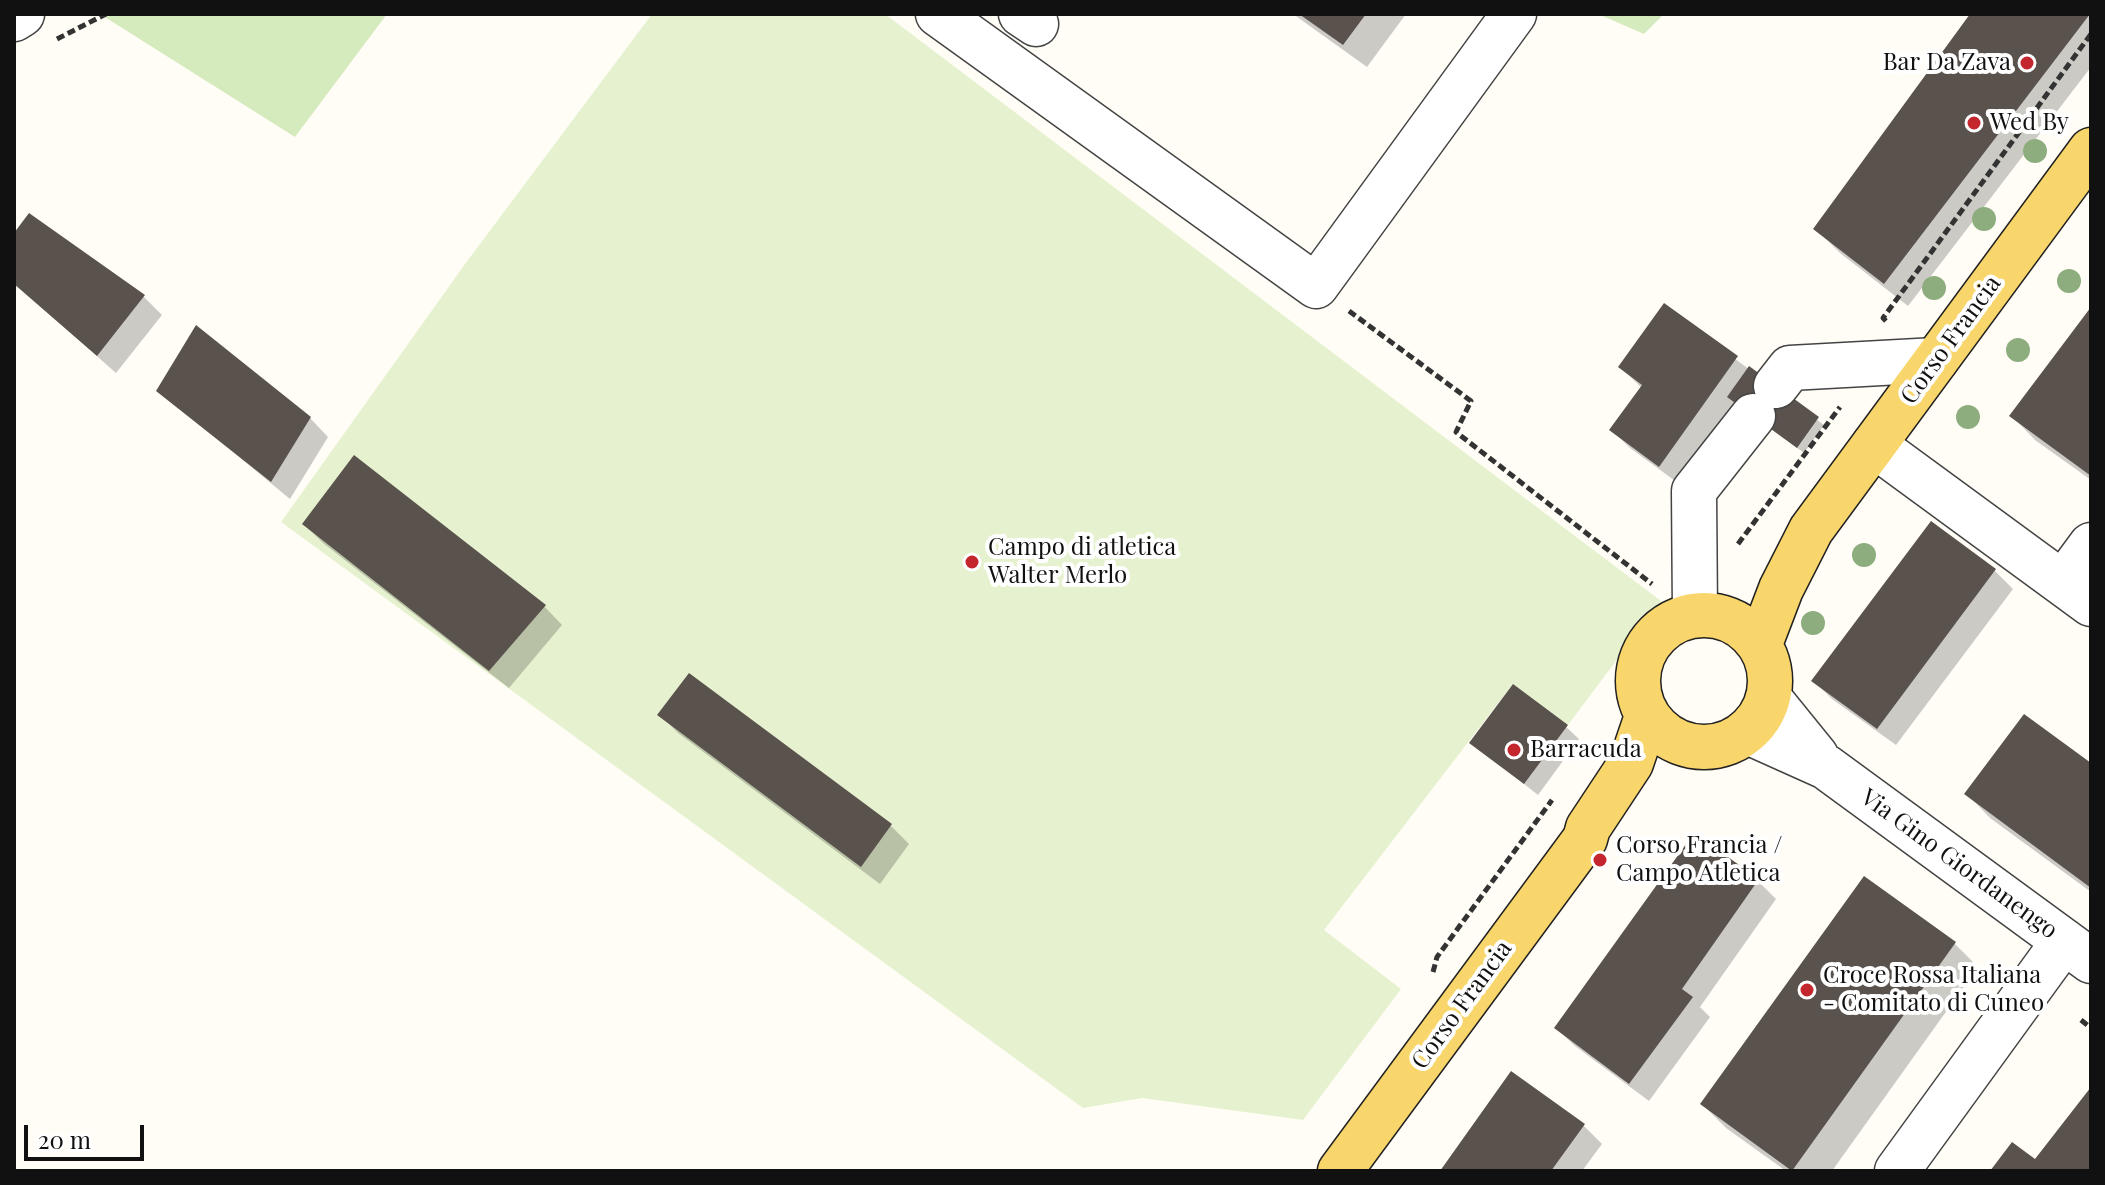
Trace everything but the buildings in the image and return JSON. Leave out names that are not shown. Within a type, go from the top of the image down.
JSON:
[{"type":"main road","name":"Corso Francia","points":[[1704,615],[1765,576],[1811,530],[2091,150]]},
{"type":"main road","name":"Corso Francia","points":[[1760,644],[1781,589],[1811,530]]},
{"type":"main road","points":[[1704,615],[1731,620],[1760,644],[1768,660],[1758,715],[1711,747],[1691,746],[1672,739],[1647,716],[1638,684],[1642,657],[1663,628],[1704,615]]},
{"type":"main road","name":"Corso Francia","points":[[1340,1171],[1585,839],[1588,828],[1631,763],[1647,716]]},
{"type":"main road","name":"Corso Francia","points":[[1585,839],[1595,834],[1645,774],[1691,746]]},
{"type":"street","points":[[14,19],[22,14]]},
{"type":"street","points":[[938,14],[1316,286],[1514,14]]},
{"type":"street","points":[[1704,615],[1694,491],[1790,368],[1936,360]]},
{"type":"street","points":[[1874,445],[2077,593],[2091,545]]},
{"type":"street","name":"Via Gino Giordanengo","points":[[1758,715],[2078,951]]},
{"type":"street","points":[[1897,1171],[2078,951]]},
{"type":"path","points":[[1883,318],[2091,34]]},
{"type":"path","points":[[1316,286],[1471,401],[1456,432],[1659,588]]},
{"type":"path","points":[[2081,1020],[2091,1028]]},
{"type":"green space","points":[[100,14],[387,14],[295,137]]},
{"type":"green space","name":"Campo di atletica Walter Merlo","points":[[652,14],[885,14],[1661,601],[1568,725],[1512,685],[1324,930],[1401,989],[1303,1120],[1142,1098],[1083,1108],[281,522],[465,264]]},
{"type":"green space","points":[[1598,14],[1664,14],[1644,34]]},
{"type":"place","name":"Bar Da Zava","points":[[2027,63]]},
{"type":"place","name":"Wed By","points":[[1974,123]]},
{"type":"place","name":"Campo di atletica Walter Merlo","points":[[972,562]]},
{"type":"place","name":"Barracuda","points":[[1514,750]]},
{"type":"place","name":"Corso Francia / Campo Atletica","points":[[1600,860]]},
{"type":"place","name":"Croce Rossa Italiana - Comitato di Cuneo","points":[[1807,990]]}]
